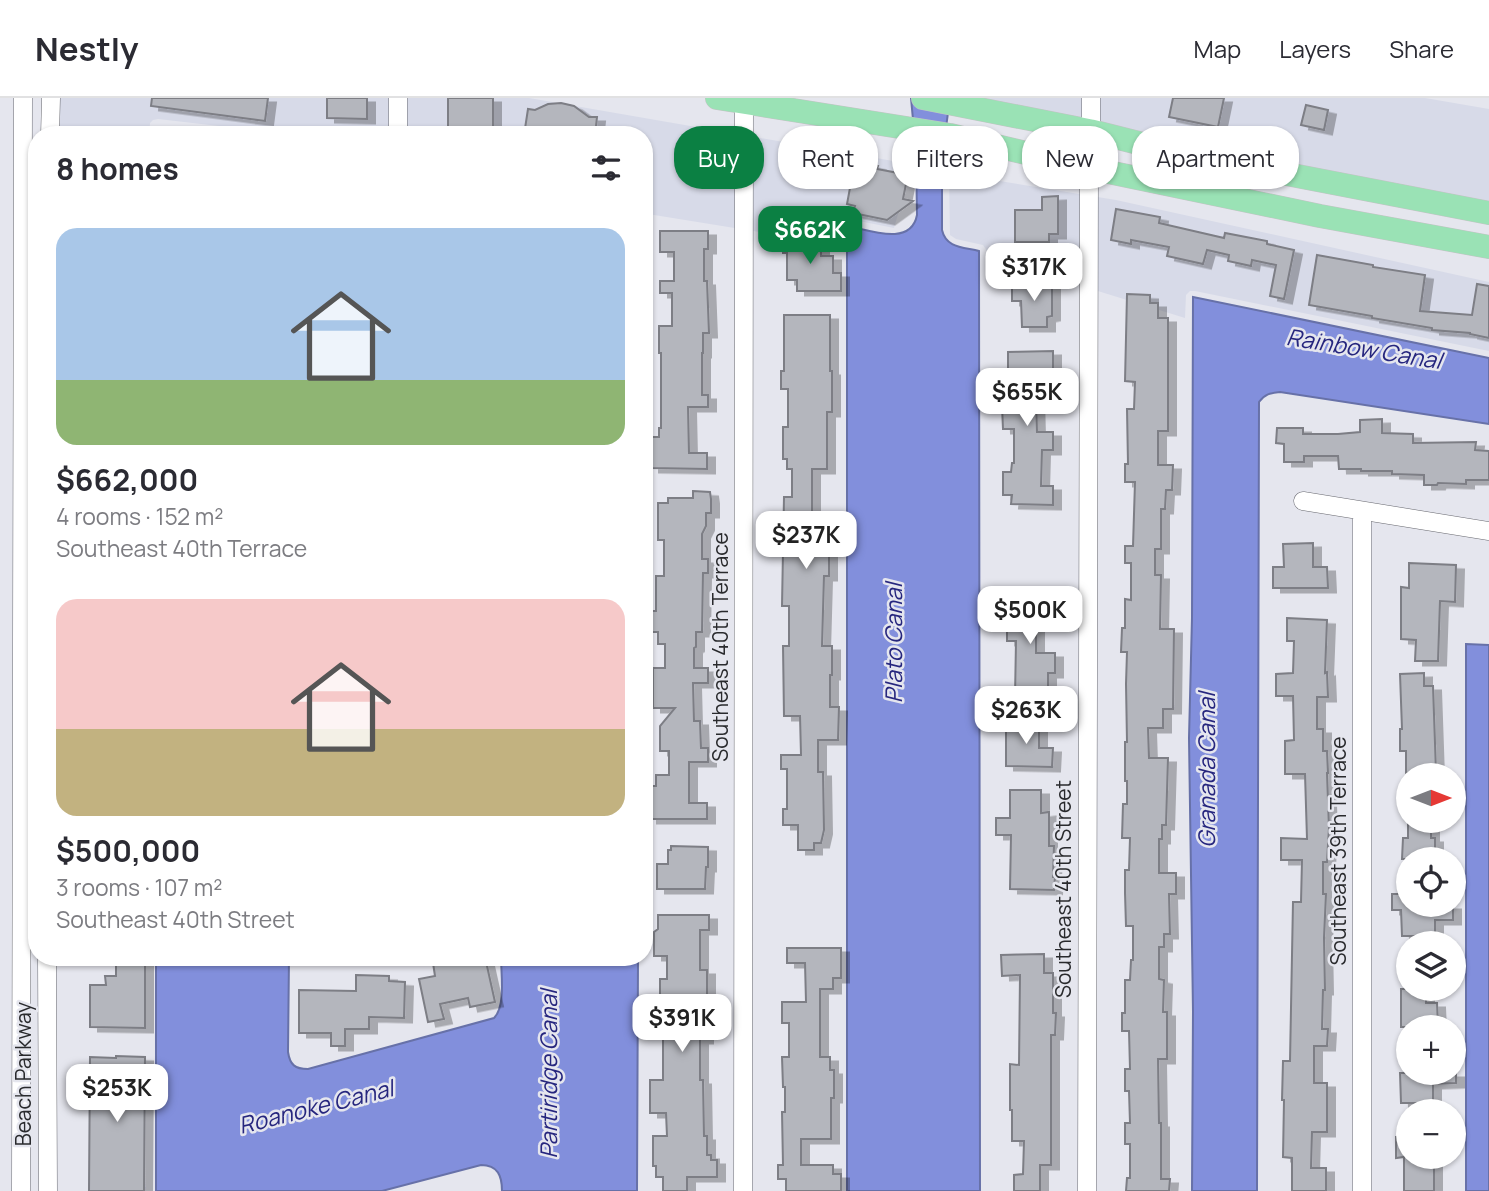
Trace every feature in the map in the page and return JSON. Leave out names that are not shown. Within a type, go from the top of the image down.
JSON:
[{"type":"main road","points":[[717,98],[743,100],[950,135],[1022,152]]},
{"type":"main road","points":[[923,98],[1065,126]]},
{"type":"main road","points":[[1118,174],[1489,247]]},
{"type":"main road","points":[[1299,176],[1489,213]]},
{"type":"street","name":"Beach Parkway","points":[[23,98],[28,366]]},
{"type":"street","points":[[50,126],[51,98]]},
{"type":"street","points":[[398,98],[398,126]]},
{"type":"street","points":[[1091,98],[1091,126]]},
{"type":"street","name":"Southeast 40th Terrace","points":[[743,100],[743,1191]]},
{"type":"street","name":"Southeast 40th Street","points":[[1087,1191],[1089,189]]},
{"type":"street","points":[[1303,501],[1489,531]]},
{"type":"street","name":"Southeast 39th Terrace","points":[[1362,512],[1362,1191]]},
{"type":"street","name":"Beach Parkway","points":[[21,1191],[28,794]]},
{"type":"street","name":"Beach Parkway","points":[[47,966],[48,1191]]},
{"type":"street","points":[[22,1019],[47,1019]]},
{"type":"shaded area","points":[[60,98],[529,98],[691,126],[674,126],[674,189],[764,189],[764,139],[778,141],[778,189],[878,189],[878,158],[892,161],[892,189],[900,189],[900,207],[894,228],[849,219],[841,222],[838,228],[840,245],[653,215],[653,126],[218,126],[158,119],[153,120],[150,126],[59,126]]},
{"type":"shaded area","points":[[968,98],[1425,98],[1489,109],[1489,205],[1299,168],[1299,126],[1132,126],[1132,134],[1118,131],[1118,126],[1097,126]]},
{"type":"shaded area","points":[[1008,182],[1022,185],[1022,189],[1049,189],[1116,200],[1489,282],[1489,351],[1195,291],[1186,295],[1185,318],[1030,270],[987,267],[987,251],[983,245],[950,235],[949,189],[1008,189]]},
{"type":"water","points":[[911,98],[950,98],[946,126],[914,126]]},
{"type":"water","name":"Plato Canal","points":[[917,189],[942,189],[944,236],[951,243],[979,251],[980,1191],[847,1191],[847,226],[877,233],[898,234],[913,225],[917,215]]},
{"type":"water","points":[[1193,297],[1489,358],[1489,424],[1280,392],[1268,394],[1259,402],[1257,1191],[1192,1191],[1193,1011],[1189,738]]},
{"type":"water","points":[[1466,644],[1489,645],[1489,1191],[1466,1191]]},
{"type":"water","points":[[156,966],[289,966],[288,1052],[294,1065],[308,1069],[494,1018],[500,1006],[501,966],[638,966],[637,1191],[502,1191],[498,1172],[481,1165],[382,1191],[156,1191]]},
{"type":"building","points":[[152,98],[268,98],[265,121],[151,106]]},
{"type":"building","points":[[327,98],[367,98],[367,119],[327,118]]},
{"type":"building","points":[[448,98],[493,98],[493,126],[448,126]]},
{"type":"building","points":[[1173,98],[1224,98],[1218,126],[1169,117]]},
{"type":"building","points":[[548,104],[574,106],[589,117],[597,117],[596,126],[525,126],[528,109],[535,110]]},
{"type":"building","points":[[1306,105],[1328,110],[1324,130],[1301,125]]},
{"type":"building","points":[[878,169],[892,172],[892,189],[905,189],[903,199],[913,201],[887,220],[853,213],[855,206],[847,204],[850,189],[878,189]]},
{"type":"building","points":[[1058,196],[1058,234],[1049,234],[1049,242],[1015,242],[1015,210],[1042,210],[1042,197]]},
{"type":"building","points":[[1116,209],[1160,217],[1159,223],[1224,238],[1225,233],[1267,241],[1267,244],[1294,250],[1284,299],[1270,296],[1276,265],[1252,260],[1251,266],[1228,261],[1229,255],[1207,250],[1203,264],[1167,256],[1169,247],[1131,240],[1131,244],[1111,240]]},
{"type":"building","points":[[660,231],[708,231],[708,249],[704,249],[704,281],[707,281],[709,333],[703,333],[702,395],[708,395],[708,407],[688,407],[689,453],[707,453],[707,469],[653,468],[653,437],[659,437],[661,428],[659,326],[672,326],[672,293],[660,293],[660,281],[674,281],[674,252],[660,252]]},
{"type":"building","points":[[783,239],[821,239],[821,256],[833,256],[833,273],[841,273],[841,291],[797,291],[797,280],[787,280],[787,253],[783,253]]},
{"type":"building","points":[[1317,255],[1425,275],[1420,311],[1472,315],[1477,284],[1489,286],[1489,338],[1470,333],[1432,330],[1309,305]]},
{"type":"building","points":[[1052,282],[1052,316],[1047,317],[1047,327],[1022,327],[1021,301],[1012,301],[1012,283]]},
{"type":"building","points":[[1127,294],[1150,295],[1150,303],[1158,303],[1158,318],[1168,318],[1168,431],[1158,431],[1158,465],[1173,465],[1172,490],[1166,490],[1165,509],[1161,509],[1161,549],[1155,549],[1155,575],[1161,575],[1160,629],[1174,629],[1173,709],[1163,709],[1163,728],[1148,728],[1149,758],[1168,758],[1166,825],[1162,825],[1162,839],[1159,839],[1159,873],[1176,873],[1176,894],[1169,894],[1170,934],[1164,934],[1164,947],[1159,947],[1159,979],[1164,980],[1163,1012],[1167,1012],[1167,1059],[1158,1059],[1161,1179],[1170,1179],[1169,1191],[1126,1191],[1127,1178],[1130,1178],[1130,1144],[1125,1144],[1125,1123],[1130,1123],[1125,1069],[1130,1069],[1129,1031],[1122,1031],[1122,1013],[1125,1013],[1125,980],[1130,980],[1133,960],[1133,926],[1126,926],[1125,870],[1129,870],[1130,838],[1122,838],[1123,804],[1127,804],[1127,652],[1121,652],[1122,628],[1125,628],[1125,599],[1131,600],[1131,563],[1125,563],[1125,546],[1133,546],[1135,482],[1125,482],[1125,464],[1128,464],[1127,409],[1134,409],[1135,382],[1125,381]]},
{"type":"building","points":[[784,315],[830,315],[832,412],[827,412],[827,469],[812,469],[812,535],[829,535],[829,576],[824,576],[822,646],[832,646],[830,707],[839,707],[838,740],[818,740],[818,772],[823,772],[824,830],[821,843],[814,843],[814,850],[798,850],[798,825],[783,825],[783,809],[787,809],[787,769],[781,769],[781,755],[801,755],[800,716],[784,716],[783,646],[789,646],[789,606],[782,606],[784,497],[792,497],[792,469],[787,469],[787,459],[783,459],[783,427],[788,427],[788,389],[781,389],[781,371],[784,371]]},
{"type":"building","points":[[1053,351],[1053,370],[1042,370],[1042,394],[1036,394],[1037,432],[1053,432],[1053,450],[1042,450],[1041,486],[1053,486],[1053,505],[1011,504],[1012,495],[1003,495],[1003,472],[1011,472],[1014,463],[1014,429],[1003,429],[1002,406],[1008,406],[1008,352]]},
{"type":"building","points":[[1382,419],[1382,433],[1413,434],[1413,443],[1476,442],[1475,450],[1489,451],[1489,480],[1466,480],[1466,484],[1424,485],[1424,475],[1339,469],[1338,456],[1304,456],[1304,462],[1284,462],[1284,444],[1276,443],[1277,428],[1303,428],[1303,434],[1338,434],[1360,432],[1360,420]]},
{"type":"building","points":[[693,491],[710,492],[711,513],[706,513],[706,526],[702,534],[702,559],[708,559],[708,573],[703,573],[702,632],[696,632],[694,648],[694,668],[708,668],[708,683],[693,683],[694,721],[700,721],[701,748],[708,748],[708,762],[689,762],[689,803],[707,803],[707,819],[653,819],[653,786],[656,786],[656,775],[669,775],[669,751],[660,751],[660,726],[675,708],[653,708],[653,668],[665,668],[665,644],[658,644],[658,632],[653,632],[656,576],[664,576],[664,540],[658,540],[658,503],[668,503],[668,498],[693,498]]},
{"type":"building","points":[[1313,543],[1313,567],[1327,567],[1328,588],[1273,588],[1273,567],[1284,567],[1283,544]]},
{"type":"building","points":[[1409,563],[1456,565],[1455,602],[1440,601],[1438,661],[1415,661],[1416,640],[1401,639],[1401,587],[1409,588]]},
{"type":"building","points":[[1007,598],[1053,599],[1053,617],[1036,617],[1036,653],[1055,653],[1055,673],[1048,673],[1048,697],[1015,697],[1016,641],[1007,641]]},
{"type":"building","points":[[1287,618],[1327,620],[1325,673],[1327,672],[1328,697],[1317,697],[1317,729],[1323,729],[1323,751],[1327,751],[1328,773],[1329,828],[1327,862],[1323,862],[1323,894],[1326,894],[1322,1029],[1328,1029],[1327,1046],[1314,1046],[1314,1083],[1327,1083],[1327,1132],[1312,1132],[1311,1168],[1326,1168],[1326,1191],[1292,1191],[1292,1158],[1283,1157],[1283,1061],[1290,1061],[1293,902],[1301,902],[1302,860],[1281,860],[1281,838],[1307,839],[1305,774],[1285,774],[1285,741],[1294,740],[1293,696],[1276,696],[1276,674],[1293,673],[1294,641],[1287,641]]},
{"type":"building","points":[[1424,673],[1424,686],[1433,686],[1436,763],[1406,763],[1406,751],[1400,751],[1400,674]]},
{"type":"building","points":[[1006,721],[1039,722],[1039,748],[1053,748],[1052,767],[1006,766]]},
{"type":"building","points":[[1010,790],[1041,790],[1041,813],[1049,812],[1049,846],[1054,846],[1054,890],[1010,889],[1011,835],[996,835],[996,818],[1010,818]]},
{"type":"building","points":[[1408,833],[1431,833],[1431,838],[1435,838],[1435,847],[1403,847],[1403,838],[1408,838]]},
{"type":"building","points":[[671,846],[708,847],[705,889],[657,889],[657,864],[668,864],[668,850],[671,850]]},
{"type":"building","points":[[1392,894],[1396,894],[1396,910],[1392,910]]},
{"type":"building","points":[[658,915],[709,915],[709,930],[700,930],[700,970],[707,970],[707,1011],[705,1039],[700,1039],[700,1080],[703,1080],[707,1155],[711,1155],[711,1160],[717,1160],[717,1177],[687,1177],[687,1191],[663,1191],[663,1177],[656,1177],[656,1166],[653,1166],[653,1136],[667,1136],[666,1113],[650,1113],[650,1080],[663,1080],[663,1007],[660,1007],[660,979],[667,979],[667,956],[654,956],[654,932],[658,929]]},
{"type":"building","points":[[1401,917],[1453,917],[1453,920],[1435,920],[1435,931],[1402,931]]},
{"type":"building","points":[[787,948],[841,948],[841,978],[833,978],[833,989],[820,989],[820,1057],[830,1057],[830,1070],[834,1070],[831,1139],[801,1139],[801,1165],[833,1165],[833,1174],[841,1174],[841,1191],[786,1191],[786,1179],[778,1179],[778,1165],[783,1165],[782,1112],[785,1112],[782,1057],[789,1057],[789,1023],[782,1023],[782,1002],[806,1002],[805,963],[787,963]]},
{"type":"building","points":[[1044,954],[1044,973],[1053,973],[1053,1013],[1056,1013],[1055,1035],[1051,1035],[1051,1165],[1040,1165],[1040,1191],[1014,1191],[1014,1175],[1023,1174],[1024,1141],[1012,1141],[1010,1110],[1010,1064],[1019,1065],[1020,975],[1002,976],[1001,955]]},
{"type":"building","points":[[116,966],[145,966],[145,1028],[90,1027],[90,985],[106,985],[105,976],[116,976]]},
{"type":"building","points":[[433,966],[487,966],[495,1002],[470,1007],[468,998],[440,1004],[444,1019],[428,1022],[419,979],[435,976]]},
{"type":"building","points":[[356,975],[389,976],[389,981],[405,982],[404,1018],[369,1017],[369,1029],[345,1029],[345,1046],[331,1046],[331,1033],[299,1033],[299,990],[356,991]]},
{"type":"building","points":[[1401,1001],[1437,1003],[1438,1015],[1401,1015]]},
{"type":"building","points":[[90,1057],[145,1057],[144,1191],[89,1191]]},
{"type":"building","points":[[1400,1085],[1433,1085],[1433,1099],[1401,1099]]},
{"type":"building","points":[[1404,1169],[1434,1169],[1434,1191],[1404,1191]]},
{"type":"water label","name":"Rainbow Canal","points":[[1364,349]]},
{"type":"water label","name":"Granada Canal","points":[[1207,770]]},
{"type":"water label","name":"Partiridge Canal","points":[[549,1074]]},
{"type":"water label","name":"Roanoke Canal","points":[[316,1107]]}]
